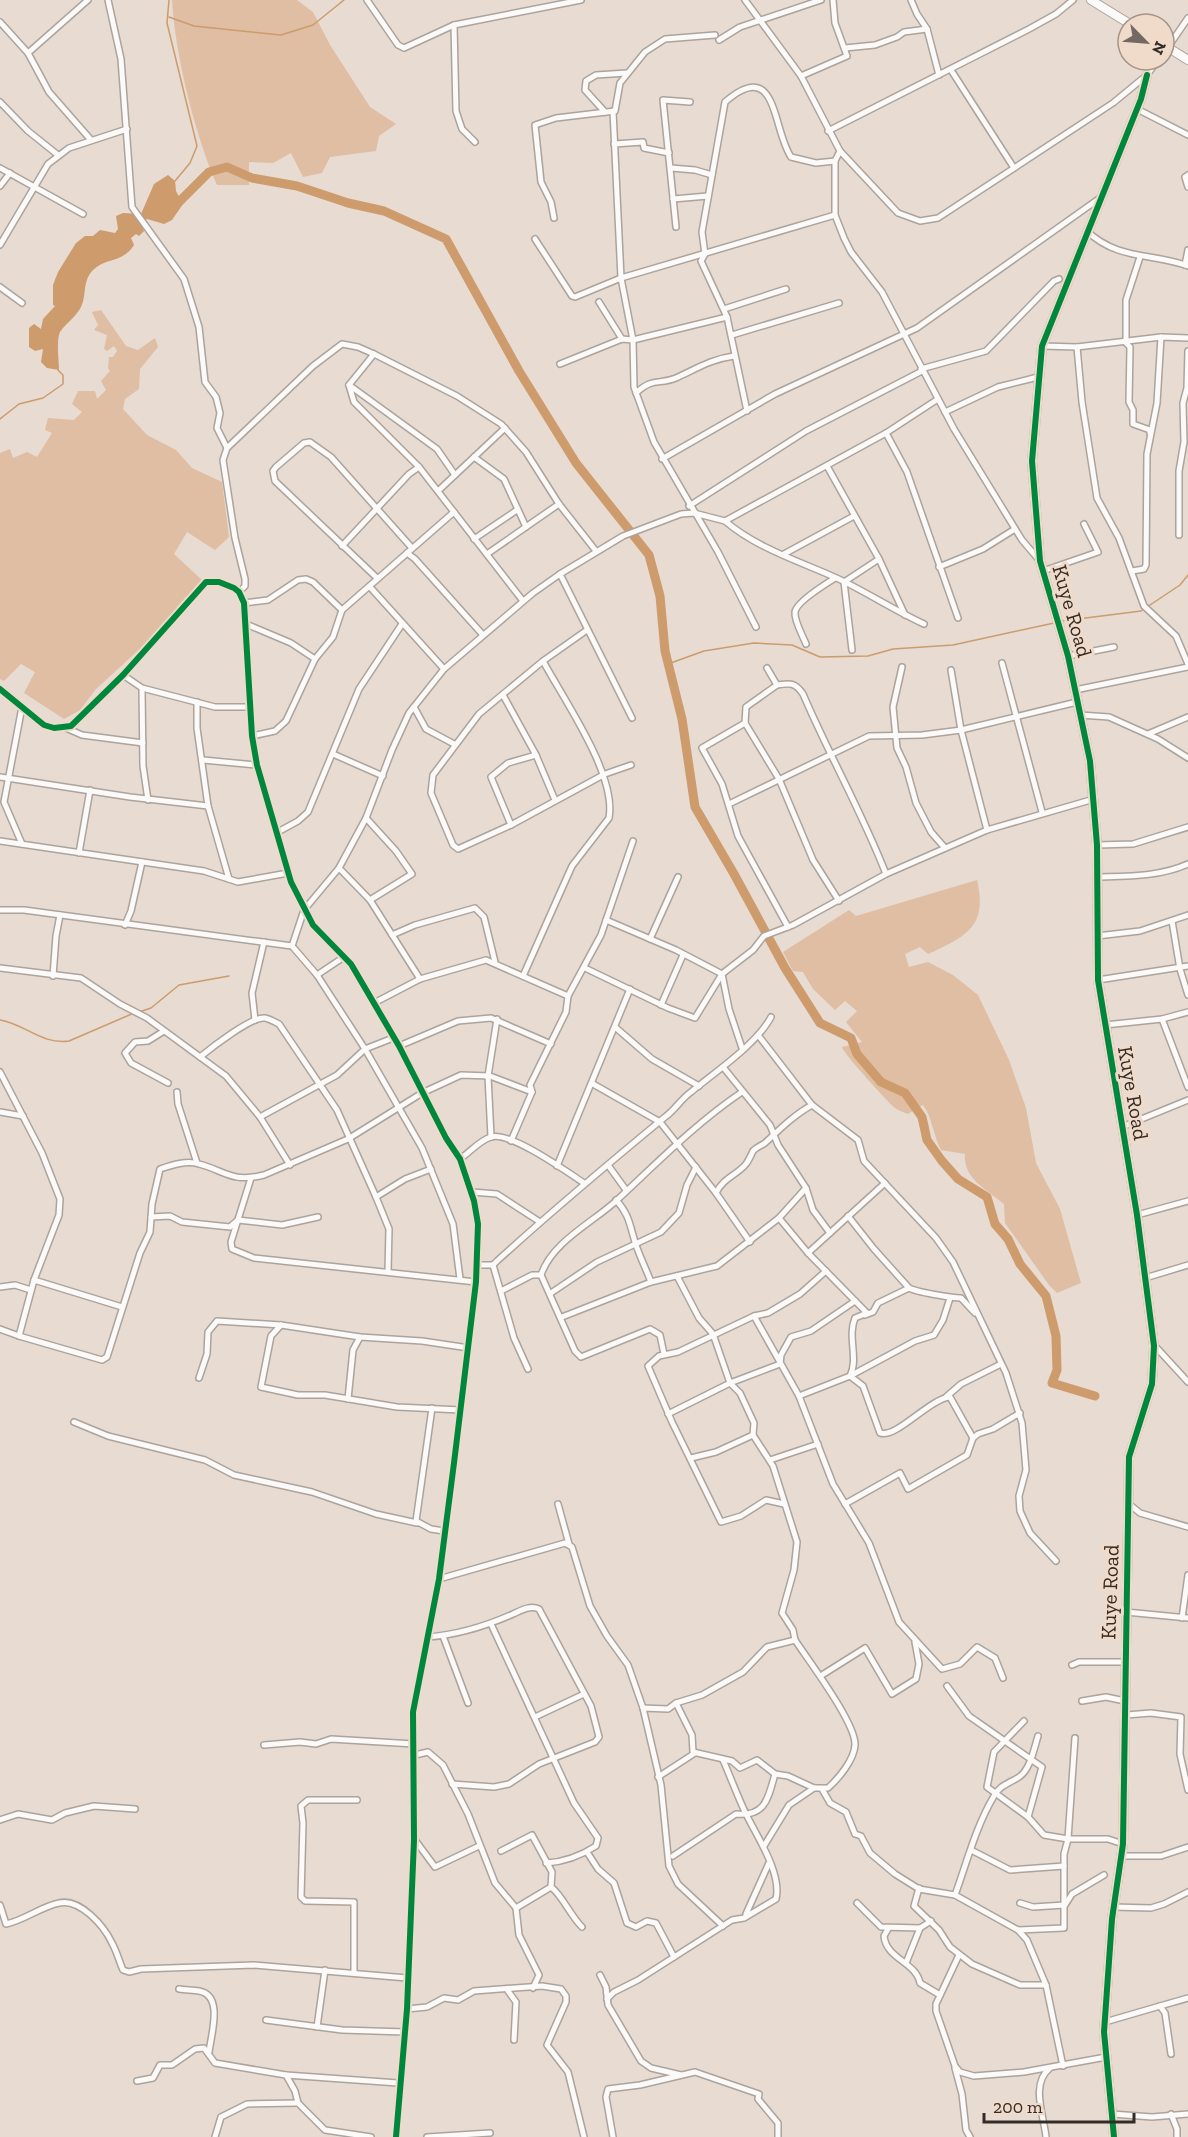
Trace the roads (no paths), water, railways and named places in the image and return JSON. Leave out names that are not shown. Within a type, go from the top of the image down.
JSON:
[{"type":"street","points":[[28,53],[88,0]]},
{"type":"street","points":[[108,0],[118,41],[132,207],[184,279],[198,327],[205,382],[216,397],[220,413],[217,428],[227,448]]},
{"type":"street","points":[[367,0],[398,45],[404,48],[454,25],[581,0]]},
{"type":"street","points":[[746,0],[801,76],[840,151],[898,213],[920,221],[938,218],[1113,103],[1149,72]]},
{"type":"street","points":[[554,219],[551,202],[541,182],[535,126],[556,117],[613,111],[617,108],[620,83],[645,52],[665,39],[717,37],[821,0]]},
{"type":"street","points":[[801,76],[821,65],[846,57],[845,48],[835,23],[833,0]]},
{"type":"street","points":[[911,0],[927,29],[939,75]]},
{"type":"street","points":[[828,131],[951,70],[1056,14],[1073,0]]},
{"type":"street","points":[[1091,0],[1116,15]]},
{"type":"street","points":[[1176,34],[1188,18]]},
{"type":"street","points":[[0,22],[28,53],[49,92],[91,140]]},
{"type":"street","points":[[454,25],[456,111],[462,129],[475,142]]},
{"type":"street","points":[[845,48],[875,45],[897,38],[904,32],[927,29]]},
{"type":"street","points":[[951,70],[1014,168]]},
{"type":"street","points":[[605,112],[585,90],[586,81],[596,75],[629,73]]},
{"type":"street","name":"Kuye Road","points":[[1114,2137],[1106,2058],[1105,2022],[1113,1907],[1123,1844],[1126,1715],[1124,1662],[1129,1456],[1152,1384],[1155,1346],[1137,1215],[1098,980],[1095,937],[1097,845],[1095,799],[1068,656],[1040,561],[1032,476],[1042,346],[1086,231],[1137,109],[1147,75]]},
{"type":"street","points":[[747,411],[727,316],[702,266],[702,258],[705,254],[702,232],[722,107],[729,98],[750,85],[756,85],[764,91],[775,110],[791,157],[816,163],[835,161]]},
{"type":"street","points":[[676,227],[663,99],[690,102]]},
{"type":"street","points":[[0,102],[28,131],[58,155]]},
{"type":"street","points":[[1137,109],[1188,135]]},
{"type":"street","points":[[613,111],[621,278],[633,340],[636,393],[662,459],[718,552],[756,627]]},
{"type":"street","points":[[0,244],[48,164],[58,155],[91,140],[127,129]]},
{"type":"street","points":[[614,144],[643,142],[644,148],[669,153]]},
{"type":"street","points":[[840,151],[835,161],[835,215],[851,252],[882,292],[945,412],[1015,529],[1040,561]]},
{"type":"street","points":[[0,168],[83,214]]},
{"type":"street","points":[[671,168],[695,170],[712,176]]},
{"type":"street","points":[[0,186],[10,173]]},
{"type":"street","points":[[1188,175],[1185,177],[1188,187]]},
{"type":"street","points":[[673,200],[708,196]]},
{"type":"street","points":[[662,459],[781,391],[917,328],[980,286],[1100,198]]},
{"type":"street","points":[[535,239],[572,296],[621,278],[835,215]]},
{"type":"street","points":[[1086,231],[1100,242],[1140,257],[1186,266],[1188,250]]},
{"type":"street","points":[[1132,571],[1143,569],[1146,565],[1150,430],[1133,424],[1133,410],[1129,402],[1130,347],[1126,343],[1126,300],[1140,257]]},
{"type":"street","points":[[689,506],[806,431],[922,370],[986,351],[1059,279]]},
{"type":"street","points":[[0,286],[22,303]]},
{"type":"street","points":[[724,309],[786,289]]},
{"type":"street","points":[[599,302],[622,339]]},
{"type":"street","points":[[732,335],[839,303]]},
{"type":"street","points":[[560,364],[622,339],[633,340],[727,316]]},
{"type":"street","points":[[1042,346],[1077,347],[1161,338],[1188,338]]},
{"type":"street","points":[[1149,441],[1158,395],[1161,338]]},
{"type":"street","points":[[239,592],[245,586],[245,579],[235,538],[223,460],[227,448],[330,351],[342,344],[349,344],[374,354],[457,396],[505,428],[530,457],[559,504],[596,551]]},
{"type":"street","points":[[1075,690],[1188,666],[1179,639],[1144,606],[1119,538],[1103,512],[1095,492],[1077,347]]},
{"type":"street","points":[[1179,535],[1179,471],[1184,442],[1183,403],[1187,388],[1188,351]]},
{"type":"street","points":[[349,385],[374,354]]},
{"type":"street","points":[[636,393],[644,385],[657,380],[674,379],[717,358],[734,356]]},
{"type":"street","points":[[945,412],[998,387],[1038,377]]},
{"type":"street","points":[[349,385],[354,402],[419,467],[523,601]]},
{"type":"street","points":[[349,385],[437,449],[455,475]]},
{"type":"street","points":[[725,521],[886,433],[938,399]]},
{"type":"street","points":[[438,491],[505,428]]},
{"type":"street","points":[[886,433],[907,472],[958,618]]},
{"type":"street","points":[[377,578],[275,481],[273,471],[276,467],[304,443],[310,442],[331,457],[376,511],[411,548]]},
{"type":"street","points":[[474,457],[504,479],[526,527]]},
{"type":"street","points":[[828,466],[879,560],[905,615]]},
{"type":"street","points":[[342,546],[419,467]]},
{"type":"street","points":[[487,554],[559,504]]},
{"type":"street","points":[[474,539],[517,510]]},
{"type":"street","points":[[252,736],[275,731],[286,721],[315,659],[333,637],[342,610],[454,512]]},
{"type":"street","points":[[292,946],[304,910],[339,867],[366,818],[398,735],[414,707],[444,669],[523,601],[560,574],[623,536],[681,514],[694,513],[725,521],[738,533],[768,550],[784,554],[836,578],[924,624]]},
{"type":"street","points":[[784,554],[854,516]]},
{"type":"street","points":[[1043,571],[1098,552],[1084,524]]},
{"type":"street","points":[[939,567],[983,549],[1015,529]]},
{"type":"street","points":[[406,553],[416,559],[483,635]]},
{"type":"street","points":[[844,582],[879,560]]},
{"type":"street","points":[[560,574],[632,718]]},
{"type":"street","points":[[806,644],[796,615],[797,608],[817,589],[836,578]]},
{"type":"street","points":[[244,603],[268,600],[298,580],[306,579],[313,582],[342,610]]},
{"type":"street","points":[[66,728],[78,721],[123,675],[206,582],[219,582],[239,592],[244,603],[252,736],[256,765],[288,873],[313,925],[344,957],[399,1046],[422,1094],[460,1159],[471,1192],[477,1224],[477,1265],[469,1347],[439,1579],[413,1712],[414,1840],[405,2032],[398,2083],[396,2137]]},
{"type":"street","points":[[844,582],[852,650]]},
{"type":"street","points":[[370,587],[444,669]]},
{"type":"street","points":[[246,624],[291,643],[315,659]]},
{"type":"street","points":[[276,833],[308,812],[359,689],[402,624]]},
{"type":"street","points":[[587,630],[543,661],[479,714],[454,744],[433,775],[430,783],[431,793],[453,845],[458,849],[511,825],[605,774],[631,765]]},
{"type":"street","points":[[1068,656],[1114,647]]},
{"type":"street","points":[[523,976],[572,866],[609,818],[605,774],[543,661]]},
{"type":"street","points":[[1002,663],[1042,812]]},
{"type":"street","points":[[902,667],[893,707],[894,735],[916,803],[931,832],[945,848]]},
{"type":"street","points":[[767,668],[777,685]]},
{"type":"street","points":[[951,670],[961,730],[987,830]]},
{"type":"street","points":[[123,675],[142,688],[215,707],[250,706]]},
{"type":"street","points":[[839,901],[806,847],[778,779],[745,723],[746,707],[777,685],[791,682],[798,686],[830,755],[869,830],[886,874]]},
{"type":"street","points":[[142,688],[147,800]]},
{"type":"street","points":[[0,689],[44,725],[66,728],[82,735],[143,743]]},
{"type":"street","points":[[503,695],[536,755],[555,800]]},
{"type":"street","points":[[197,702],[197,728],[208,806],[229,879]]},
{"type":"street","points":[[729,804],[869,736],[922,735],[961,730],[1077,702]]},
{"type":"street","points":[[22,707],[7,779],[5,806],[22,844]]},
{"type":"street","points":[[414,707],[426,729],[454,744]]},
{"type":"street","points":[[1080,715],[1109,717],[1188,758]]},
{"type":"street","points":[[1147,735],[1188,717]]},
{"type":"street","points":[[745,723],[702,748],[729,804],[738,836],[788,927]]},
{"type":"street","points":[[333,754],[383,776]]},
{"type":"street","points":[[511,825],[491,777],[508,763],[536,755]]},
{"type":"street","points":[[203,760],[256,765]]},
{"type":"street","points":[[0,777],[147,800],[208,806]]},
{"type":"street","points":[[79,853],[90,790]]},
{"type":"street","points":[[585,968],[661,1005],[696,1018],[722,974],[753,950],[764,936],[788,927],[886,874],[987,830],[1042,812],[1095,799]]},
{"type":"street","points":[[366,818],[396,851],[412,874],[370,900]]},
{"type":"street","points":[[274,826],[285,828]]},
{"type":"street","points":[[1097,845],[1133,844],[1188,827]]},
{"type":"street","points":[[0,841],[204,871],[229,879],[248,881],[288,873]]},
{"type":"street","points":[[511,1141],[532,1092],[531,1085],[566,1012],[568,996],[585,968],[606,920],[633,841]]},
{"type":"street","points":[[125,925],[131,911],[142,862]]},
{"type":"street","points":[[1096,877],[1147,875],[1188,864]]},
{"type":"street","points":[[339,867],[370,900],[420,979]]},
{"type":"street","points":[[650,939],[678,877]]},
{"type":"street","points":[[392,935],[415,925],[475,908],[484,917],[495,962]]},
{"type":"street","points":[[0,910],[60,915],[292,946],[317,975],[365,1049],[431,1169],[453,1224],[460,1279]]},
{"type":"street","points":[[53,976],[60,915]]},
{"type":"street","points":[[1095,937],[1140,931],[1188,915]]},
{"type":"street","points":[[606,920],[722,974]]},
{"type":"street","points":[[1172,921],[1180,969],[1188,995]]},
{"type":"street","points":[[255,1020],[252,993],[264,942]]},
{"type":"street","points":[[661,1005],[683,955]]},
{"type":"street","points":[[317,975],[344,957]]},
{"type":"street","points":[[374,1003],[420,979],[486,960],[568,996]]},
{"type":"street","points":[[1098,980],[1188,966]]},
{"type":"street","points":[[0,968],[88,981],[164,1031],[226,1076],[260,1117],[290,1165]]},
{"type":"street","points":[[722,974],[729,1009],[742,1048]]},
{"type":"street","points":[[556,1166],[630,989]]},
{"type":"street","points":[[1105,1025],[1162,1019],[1188,1012]]},
{"type":"street","points":[[477,1265],[493,1265],[584,1183],[660,1122],[723,1067],[758,1035],[771,1017]]},
{"type":"street","points":[[200,1057],[224,1036],[234,1034],[255,1020],[265,1018],[279,1024],[318,1086],[338,1110],[348,1139],[389,1229],[388,1271]]},
{"type":"street","points":[[399,1046],[458,1021],[473,1018],[497,1019],[551,1044]]},
{"type":"street","points":[[491,1137],[488,1076],[497,1019]]},
{"type":"street","points":[[1162,1019],[1188,1087]]},
{"type":"street","points":[[615,1027],[652,1059],[699,1086]]},
{"type":"street","points":[[164,1031],[148,1041],[135,1041],[124,1053],[131,1063],[168,1083]]},
{"type":"street","points":[[758,1035],[812,1105],[858,1140],[861,1156],[936,1238],[968,1289],[977,1316],[1001,1364],[1020,1413],[1026,1470],[1019,1496],[1020,1511],[1030,1533],[1056,1560]]},
{"type":"street","points":[[260,1117],[318,1086],[344,1069],[365,1049],[393,1038]]},
{"type":"street","points":[[723,1067],[774,1132],[778,1145],[806,1188],[813,1210],[830,1233]]},
{"type":"street","points":[[0,1072],[42,1153],[60,1199],[58,1215],[40,1269],[34,1280],[19,1336]]},
{"type":"street","points":[[0,1329],[105,1360],[150,1232],[160,1168],[197,1163],[225,1176],[251,1178],[290,1165],[348,1139],[422,1094],[461,1075],[488,1076],[532,1092]]},
{"type":"street","points":[[592,1084],[660,1122],[716,1193],[750,1242]]},
{"type":"street","points":[[177,1092],[178,1104],[197,1163]]},
{"type":"street","points":[[541,1275],[556,1252],[705,1118],[742,1092]]},
{"type":"street","points":[[1122,1127],[1188,1100]]},
{"type":"street","points":[[716,1193],[727,1178],[744,1166],[755,1149],[764,1144],[774,1132],[812,1105]]},
{"type":"street","points":[[0,1112],[23,1116]]},
{"type":"street","points":[[460,1159],[491,1137],[511,1141],[584,1183]]},
{"type":"street","points":[[608,1165],[626,1190]]},
{"type":"street","points":[[551,1293],[597,1262],[635,1242],[661,1232],[679,1213],[687,1185],[696,1167]]},
{"type":"street","points":[[376,1197],[405,1179],[431,1169]]},
{"type":"street","points":[[251,1178],[231,1245],[232,1249],[249,1257],[476,1282]]},
{"type":"street","points":[[808,1253],[885,1183]]},
{"type":"street","points":[[562,1317],[651,1282],[717,1266],[779,1218],[806,1188]]},
{"type":"street","points":[[471,1192],[497,1194],[540,1222]]},
{"type":"street","points":[[616,1200],[626,1211],[635,1242],[651,1282]]},
{"type":"street","points":[[1137,1215],[1187,1202],[1188,1210]]},
{"type":"street","points":[[151,1217],[170,1216],[182,1222],[230,1227],[238,1220],[282,1225],[318,1217]]},
{"type":"street","points":[[848,1216],[873,1249],[909,1288],[918,1293],[927,1291],[950,1298],[961,1298],[977,1316]]},
{"type":"street","points":[[779,1218],[808,1253],[867,1313],[855,1318],[850,1333],[853,1360],[850,1376]]},
{"type":"street","points":[[493,1265],[514,1338],[528,1370]]},
{"type":"street","points":[[1145,1278],[1188,1265]]},
{"type":"street","points":[[784,1504],[766,1500],[741,1516],[720,1522],[648,1369],[651,1362],[664,1354],[678,1352],[713,1334],[777,1308],[826,1271]]},
{"type":"street","points":[[501,1291],[532,1275],[541,1275]]},
{"type":"street","points":[[541,1275],[562,1317],[575,1352],[581,1357],[651,1329],[660,1335],[664,1354]]},
{"type":"street","points":[[676,1703],[693,1735],[692,1750],[695,1753],[732,1761],[744,1768],[757,1760],[775,1774],[788,1776],[814,1788],[822,1789],[828,1788],[854,1755],[855,1746],[847,1722],[822,1675],[795,1640],[793,1630],[782,1613],[794,1570],[797,1542],[770,1460],[753,1435],[754,1424],[740,1393],[730,1383],[713,1334],[699,1318],[677,1276]]},
{"type":"street","points":[[34,1280],[122,1307]]},
{"type":"street","points":[[0,1287],[15,1285],[31,1290]]},
{"type":"street","points":[[855,1318],[873,1312],[878,1303],[909,1288]]},
{"type":"street","points":[[799,1396],[850,1376],[915,1341],[934,1335],[943,1320],[950,1298]]},
{"type":"street","points":[[780,1364],[781,1355],[791,1338],[811,1331],[855,1301]]},
{"type":"street","points":[[754,1316],[799,1396],[833,1484],[869,1543],[899,1622],[915,1642],[946,1669],[965,1661],[975,1647],[981,1648],[998,1663],[1003,1678]]},
{"type":"street","points":[[199,1378],[207,1354],[208,1332],[217,1321],[281,1324],[360,1337],[469,1347]]},
{"type":"street","points":[[281,1324],[271,1336],[261,1387],[298,1395],[348,1399],[403,1408],[461,1410]]},
{"type":"street","points":[[348,1399],[353,1350],[360,1337]]},
{"type":"street","points":[[1155,1346],[1187,1382]]},
{"type":"street","points":[[668,1414],[730,1383],[780,1364]]},
{"type":"street","points":[[850,1376],[863,1386],[875,1425],[883,1434],[891,1433],[946,1397],[960,1384],[1001,1364]]},
{"type":"street","points":[[946,1397],[955,1402],[973,1438]]},
{"type":"street","points":[[417,1523],[432,1408]]},
{"type":"street","points":[[845,1504],[900,1473],[908,1489],[966,1455],[973,1438],[1020,1413]]},
{"type":"street","points":[[74,1422],[108,1437],[205,1460],[234,1474],[312,1492],[376,1514],[444,1531]]},
{"type":"street","points":[[691,1458],[716,1452],[753,1435]]},
{"type":"street","points":[[770,1460],[818,1444]]},
{"type":"street","points":[[558,1503],[590,1606],[628,1665],[643,1708],[672,1854],[669,1866],[678,1884],[723,1926]]},
{"type":"street","points":[[1129,1504],[1140,1513],[1188,1527]]},
{"type":"street","points":[[439,1579],[569,1544]]},
{"type":"street","points":[[1126,1612],[1185,1618],[1188,1575]]},
{"type":"street","points":[[427,1637],[443,1636],[490,1624],[527,1608],[539,1609],[593,1712],[597,1740],[539,1764],[509,1784],[494,1787],[452,1784]]},
{"type":"street","points":[[490,1624],[574,1803],[598,1838],[596,1846],[587,1852],[557,1863],[546,1863]]},
{"type":"street","points":[[443,1636],[468,1703]]},
{"type":"street","points":[[643,1708],[668,1709],[676,1703],[702,1695],[743,1672],[767,1647],[795,1640]]},
{"type":"street","points":[[822,1675],[865,1648],[892,1694],[916,1679],[920,1664],[915,1642]]},
{"type":"street","points":[[1072,1665],[1124,1662]]},
{"type":"street","points":[[947,1686],[969,1716],[1042,1767],[1028,1817]]},
{"type":"street","points":[[535,1717],[584,1694]]},
{"type":"street","points":[[1082,1701],[1106,1697],[1125,1701]]},
{"type":"street","points":[[1126,1715],[1151,1713],[1185,1717],[1180,1754],[1188,1790]]},
{"type":"street","points":[[1024,1720],[1007,1741],[994,1752],[987,1787],[1028,1817],[1044,1835],[1068,1839],[1108,1839],[1123,1844]]},
{"type":"street","points":[[955,1895],[979,1825],[994,1794],[1004,1784],[1021,1776],[1031,1758],[1038,1736]]},
{"type":"street","points":[[1018,1930],[1064,1928],[1064,1866],[1075,1738]]},
{"type":"street","points":[[264,1745],[300,1742],[316,1744],[332,1739],[414,1744]]},
{"type":"street","points":[[415,1755],[428,1752],[436,1758],[468,1814],[495,1883],[516,1908],[519,1935],[539,1975],[533,1988]]},
{"type":"street","points":[[658,1777],[695,1753]]},
{"type":"street","points":[[607,1999],[614,1992],[638,1980],[732,1920],[744,1918],[776,1899],[776,1880],[764,1846],[747,1816],[723,1760]]},
{"type":"street","points":[[672,1854],[736,1814],[747,1816],[763,1806],[775,1774]]},
{"type":"street","points":[[764,1846],[789,1805],[814,1788]]},
{"type":"street","points":[[822,1789],[830,1803],[846,1812],[855,1834],[861,1836],[870,1852],[895,1874],[919,1888],[955,1895],[1018,1930],[1027,1940],[1046,1985],[1063,2066]]},
{"type":"street","points":[[354,1973],[354,1902],[305,1901],[301,1897],[303,1823],[300,1813],[302,1806],[308,1800],[357,1800]]},
{"type":"street","points":[[0,1820],[18,1814],[52,1820],[65,1813],[94,1806],[135,1809]]},
{"type":"street","points":[[501,1851],[532,1835],[552,1872]]},
{"type":"street","points":[[414,1840],[435,1867],[479,1846]]},
{"type":"street","points":[[1122,1856],[1167,1855],[1188,1847]]},
{"type":"street","points":[[971,1850],[1010,1870],[1064,1866]]},
{"type":"street","points":[[587,1852],[598,1869],[614,1883],[627,1923],[636,1927],[647,1921],[656,1923],[674,1957]]},
{"type":"street","points":[[550,1887],[552,1872],[557,1863]]},
{"type":"street","points":[[744,1918],[752,1906],[769,1863]]},
{"type":"street","points":[[1065,1905],[1072,1894],[1104,1875]]},
{"type":"street","points":[[516,1908],[550,1887]]},
{"type":"street","points":[[550,1887],[559,1894],[568,1912],[582,1927]]},
{"type":"street","points":[[919,1888],[914,1906],[931,1921],[959,1955],[972,1964],[1020,1985],[1046,1985]]},
{"type":"street","points":[[1113,1907],[1151,1908],[1164,1905],[1188,1892]]},
{"type":"street","points":[[0,1905],[6,1924],[22,1921],[59,1903],[72,1902],[93,1918],[113,1945],[123,1970],[129,1972],[141,1969],[231,1964],[407,1978]]},
{"type":"street","points":[[857,1902],[876,1924],[888,1929],[920,1928],[931,1921]]},
{"type":"street","points":[[1020,1903],[1032,1908],[1065,1905]]},
{"type":"street","points":[[906,1963],[920,1928]]},
{"type":"street","points":[[888,1929],[884,1936],[888,1949],[918,1974],[920,1983],[940,1995]]},
{"type":"street","points":[[959,1955],[940,1995],[936,2011],[955,2066],[962,2094],[966,2130],[970,2137]]},
{"type":"street","points":[[317,2027],[325,1970]]},
{"type":"street","points":[[600,1975],[606,1987],[607,1999],[641,2061],[651,2068],[682,2075]]},
{"type":"street","points":[[537,1980],[542,1986]]},
{"type":"street","points":[[406,2009],[424,2008],[444,1998],[458,2000],[474,1992],[508,1991],[542,1986],[557,1987],[566,1996],[547,2045],[568,2072],[584,2137]]},
{"type":"street","points":[[179,1989],[200,1990],[212,2002],[216,2012],[209,2052]]},
{"type":"street","points":[[508,1991],[516,2002],[514,2040]]},
{"type":"street","points":[[1105,2022],[1188,1998]]},
{"type":"street","points":[[1160,2006],[1165,2013],[1171,2054]]},
{"type":"street","points":[[266,2020],[317,2027],[405,2032]]},
{"type":"street","points":[[137,2081],[153,2078],[160,2065],[176,2063],[195,2049],[204,2048],[215,2063],[286,2075],[398,2083]]},
{"type":"street","points":[[955,2066],[960,2072],[974,2076],[1063,2066],[1106,2058]]},
{"type":"street","points":[[1046,2137],[1040,2092],[1044,2073],[1051,2067]]},
{"type":"street","points":[[613,2137],[606,2097],[608,2089],[700,2073],[759,2094],[758,2099],[778,2123],[778,2137]]},
{"type":"street","points":[[286,2075],[296,2091],[298,2103],[325,2130],[371,2137]]},
{"type":"street","points":[[215,2137],[221,2116],[242,2105],[271,2106],[279,2102],[298,2103]]},
{"type":"street","points":[[1112,2114],[1152,2117],[1188,2114]]},
{"type":"street","points":[[1171,2114],[1177,2129],[1177,2137]]},
{"type":"street","points":[[324,2137],[325,2130]]},
{"type":"street","points":[[427,2137],[468,2132],[490,2133]]},
{"type":"waterway","points":[[169,0],[167,23],[197,146],[190,163],[175,181]]},
{"type":"waterway","points":[[169,17],[194,26],[281,35],[313,25],[344,0]]},
{"type":"waterway","points":[[180,201],[209,172],[227,167],[252,178],[297,186],[348,203],[384,211],[446,239],[519,371],[576,463],[649,555],[660,596],[665,651],[682,719],[695,807],[785,968],[820,1023],[851,1038],[857,1054],[881,1082],[905,1093],[922,1117],[927,1140],[942,1161],[958,1179],[987,1197],[995,1224],[1008,1239],[1020,1264],[1046,1296],[1056,1336],[1057,1370],[1052,1383],[1095,1396]]},
{"type":"waterway","points":[[0,419],[19,404],[43,398],[63,384],[63,375],[58,370]]},
{"type":"waterway","points":[[1062,621],[1141,611],[1180,585],[1188,575]]},
{"type":"waterway","points":[[668,664],[704,651],[754,643],[792,645],[820,657],[868,656],[893,649],[953,645],[1054,623]]},
{"type":"waterway","points":[[139,1012],[151,1008],[179,985],[229,976]]},
{"type":"waterway","points":[[0,1020],[50,1040],[69,1041],[134,1013]]}]
